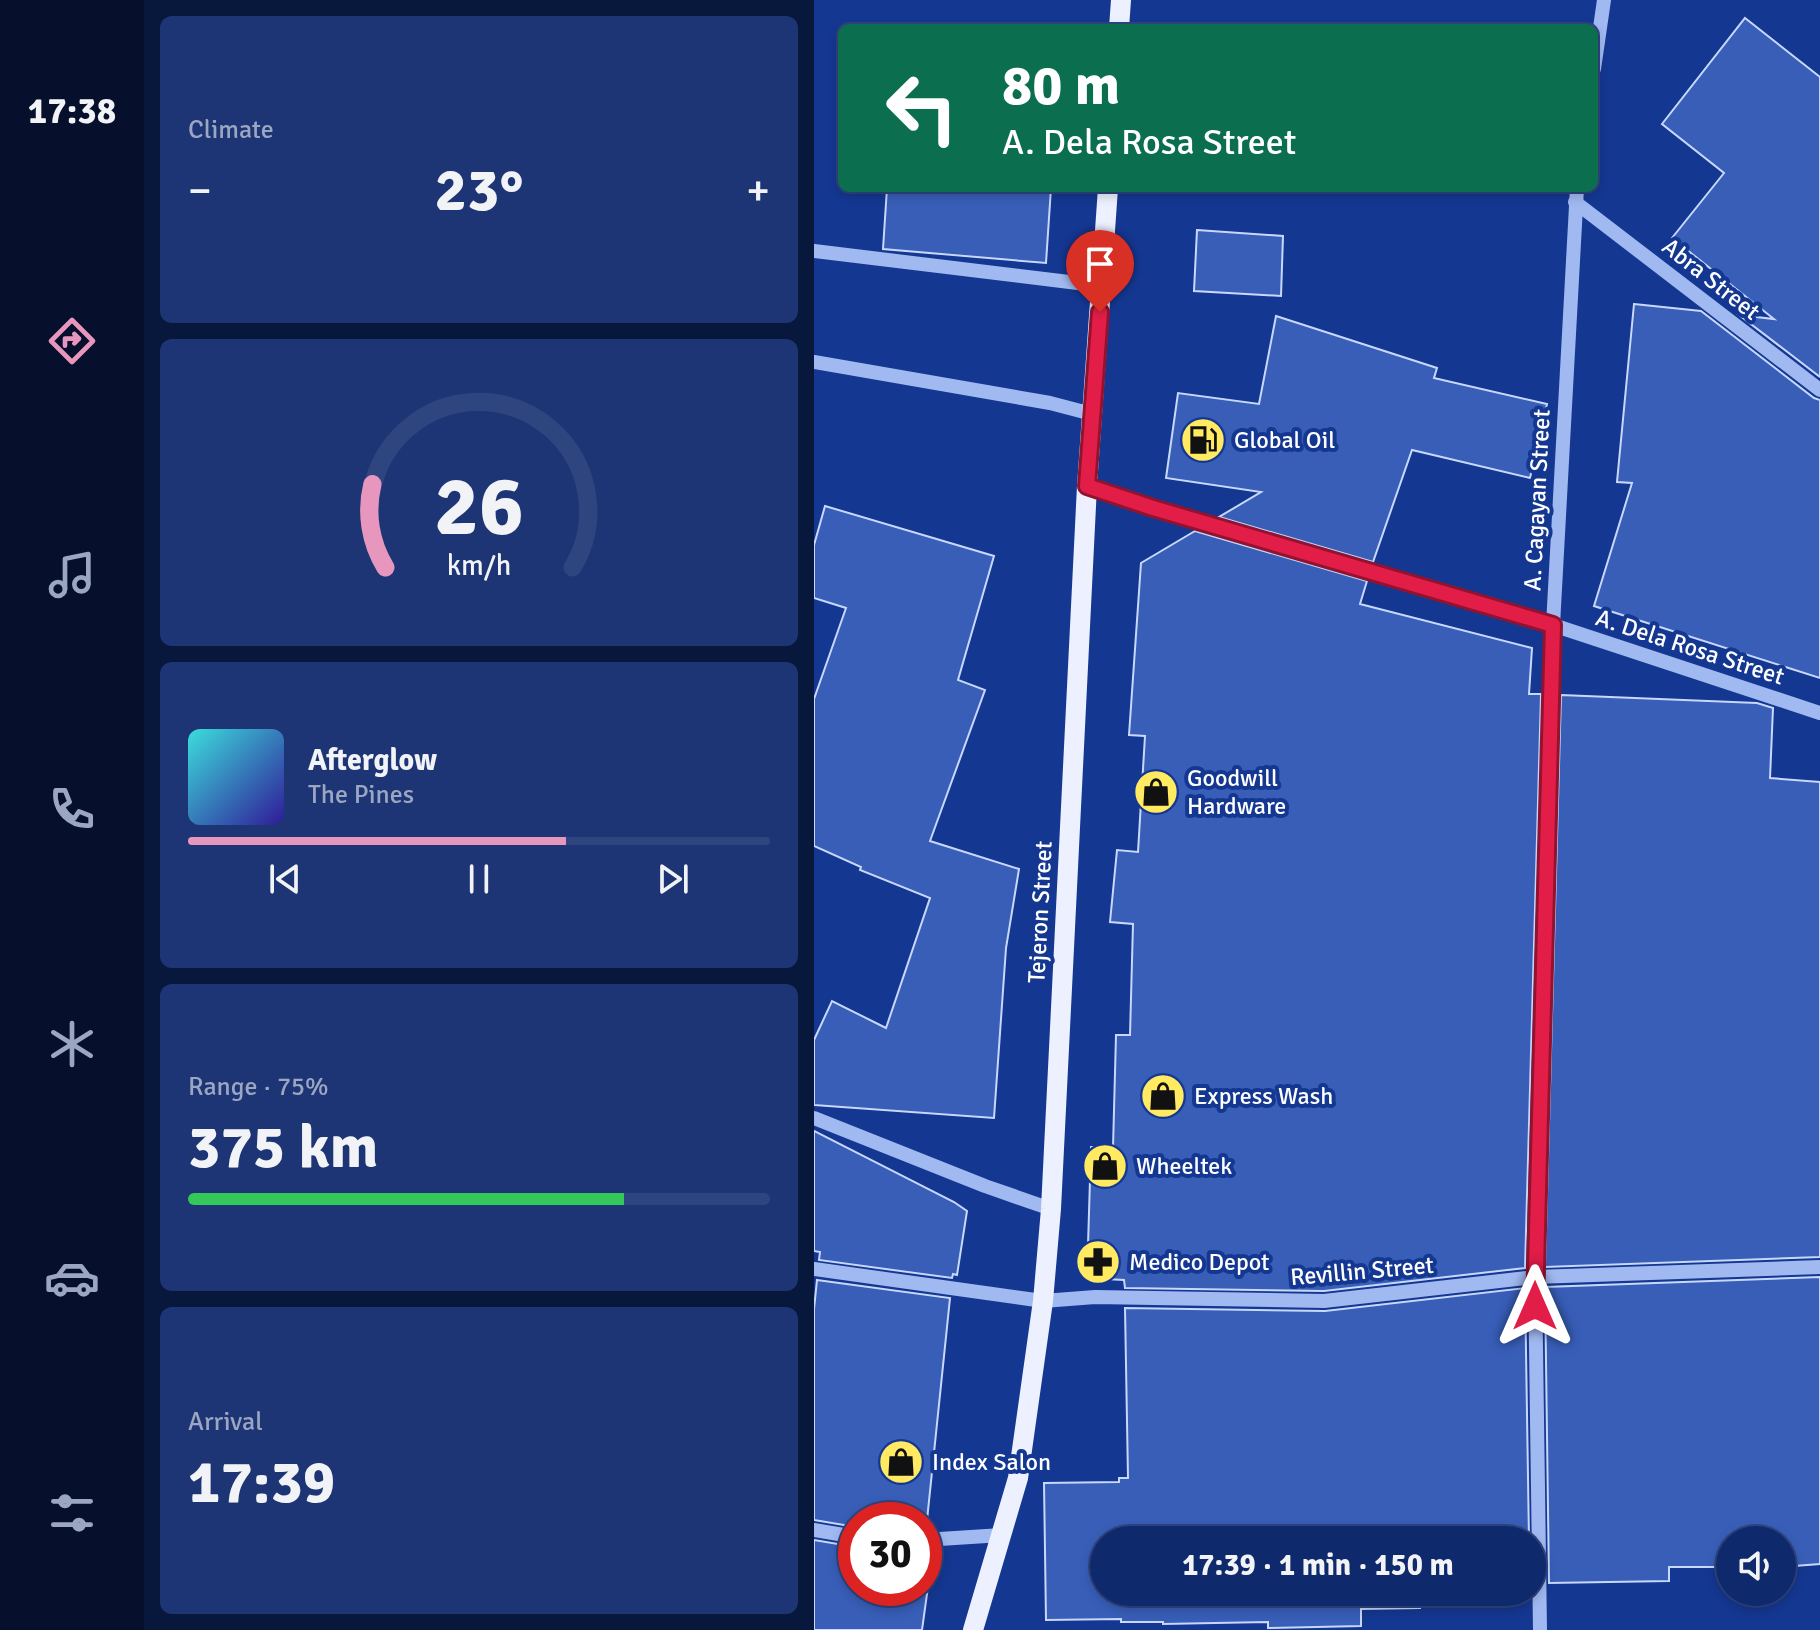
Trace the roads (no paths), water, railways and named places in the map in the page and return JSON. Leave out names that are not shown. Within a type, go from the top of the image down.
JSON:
[{"type":"main road","points":[[1119,24],[1121,0]]},
{"type":"main road","name":"Tejeron Street","points":[[973,1630],[1018,1478],[1043,1301],[1051,1209],[1087,486],[1108,192]]},
{"type":"street","points":[[1598,41],[1604,0]]},
{"type":"street","name":"Abra Street","points":[[1576,195],[1820,390]]},
{"type":"street","name":"A. Cagayan Street","points":[[1540,1630],[1535,1277],[1553,625],[1576,195]]},
{"type":"street","points":[[814,251],[1102,286]]},
{"type":"street","points":[[814,362],[1050,403],[1092,414]]},
{"type":"street","name":"A. Dela Rosa Street","points":[[1087,486],[1553,625],[1820,713]]},
{"type":"street","points":[[814,1118],[970,1181],[1051,1209]]},
{"type":"street","name":"Revillin Street","points":[[814,1269],[1043,1301],[1095,1297],[1324,1301],[1535,1277],[1820,1267]]},
{"type":"street","points":[[814,1530],[838,1534]]},
{"type":"street","points":[[942,1539],[1002,1535]]},
{"type":"place","name":"Global Oil","points":[[1203,440]]},
{"type":"place","name":"Goodwill Hardware","points":[[1156,792]]},
{"type":"place","name":"Express Wash","points":[[1163,1096]]},
{"type":"place","name":"Wheeltek","points":[[1105,1166]]},
{"type":"place","name":"Medico Depot","points":[[1098,1262]]},
{"type":"place","name":"Index Salon","points":[[901,1462]]}]
